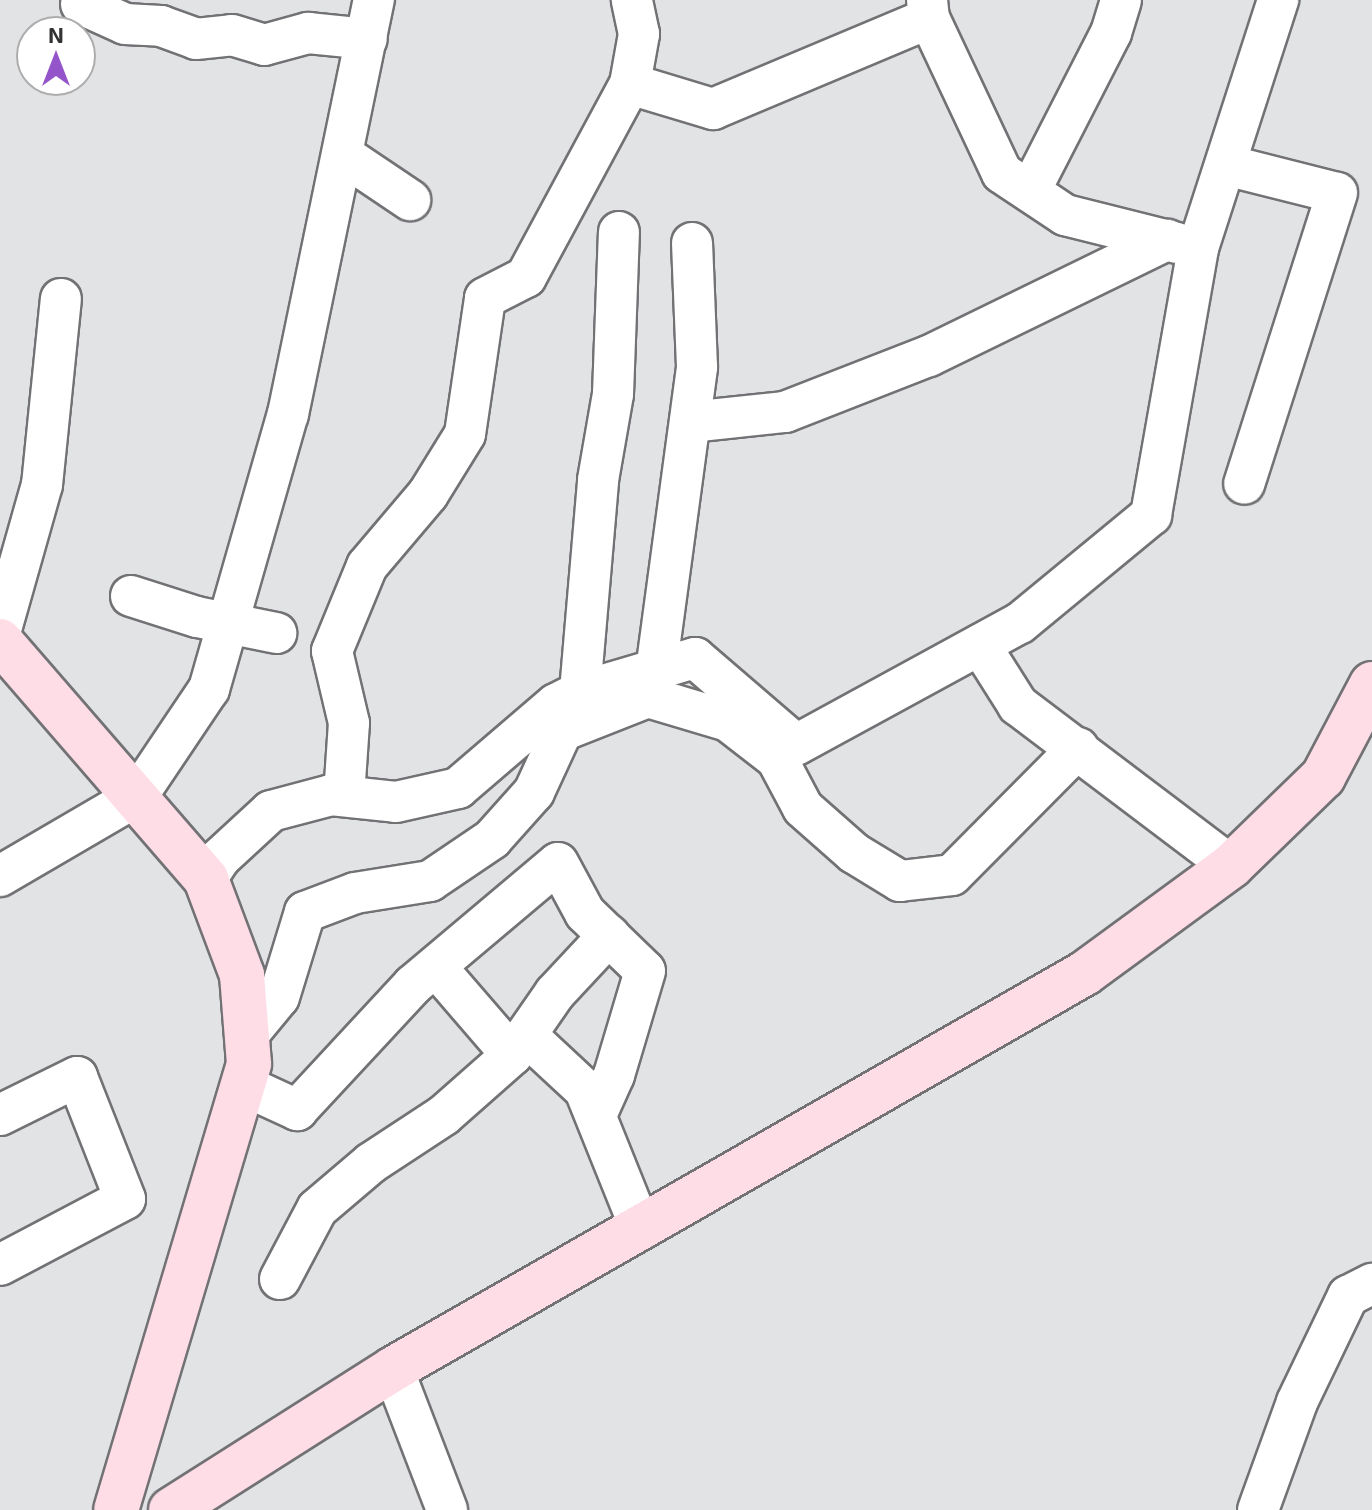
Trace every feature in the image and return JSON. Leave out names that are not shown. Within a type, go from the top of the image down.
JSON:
[{"type":"street","points":[[0,876],[137,796],[209,689],[288,414],[374,0]]},
{"type":"street","points":[[344,796],[349,723],[332,651],[367,566],[428,494],[465,434],[485,298],[526,277],[630,84],[639,34],[632,0]]},
{"type":"street","points":[[1030,191],[1111,33],[1121,0]]},
{"type":"street","points":[[250,1032],[279,997],[305,912],[355,893],[430,881],[492,839],[534,792],[562,731],[695,658],[796,745],[1020,623],[1151,515],[1182,244],[1226,165],[1278,0]]},
{"type":"street","points":[[81,4],[125,24],[161,26],[196,39],[232,35],[264,45],[308,33],[367,39]]},
{"type":"street","points":[[630,84],[713,109],[928,9],[1002,173],[1065,215],[1182,244]]},
{"type":"street","points":[[343,155],[410,200]]},
{"type":"street","points":[[1226,165],[1337,193],[1244,484]]},
{"type":"street","points":[[580,692],[598,480],[613,394],[619,232]]},
{"type":"street","points":[[652,684],[697,367],[692,243]]},
{"type":"street","points":[[690,422],[785,412],[929,356],[1182,244]]},
{"type":"street","points":[[0,633],[42,485],[61,299]]},
{"type":"street","points":[[131,596],[228,624],[276,633]]},
{"type":"street","points":[[0,641],[206,879],[242,975],[250,1032],[243,1085],[116,1510]]},
{"type":"street","points":[[980,645],[1018,705],[1231,866]]},
{"type":"street","points":[[206,879],[220,858],[271,811],[344,796],[396,802],[458,788],[556,704],[580,692],[652,684],[728,721],[777,759],[803,808],[854,853],[900,881],[952,875],[1078,748]]},
{"type":"street","points":[[171,1510],[393,1369],[1085,973],[1231,866],[1323,777],[1372,684]]},
{"type":"street","points":[[243,1085],[297,1110],[436,967],[558,863],[585,913],[645,971],[597,1113]]},
{"type":"street","points":[[280,1279],[317,1209],[371,1163],[444,1115],[519,1045],[555,993],[609,935]]},
{"type":"street","points":[[436,967],[519,1045],[585,1090],[597,1113],[641,1229]]},
{"type":"street","points":[[0,1115],[77,1077],[125,1199],[0,1265]]},
{"type":"street","points":[[1258,1510],[1297,1402],[1348,1296],[1372,1284]]},
{"type":"street","points":[[393,1369],[447,1510]]}]
